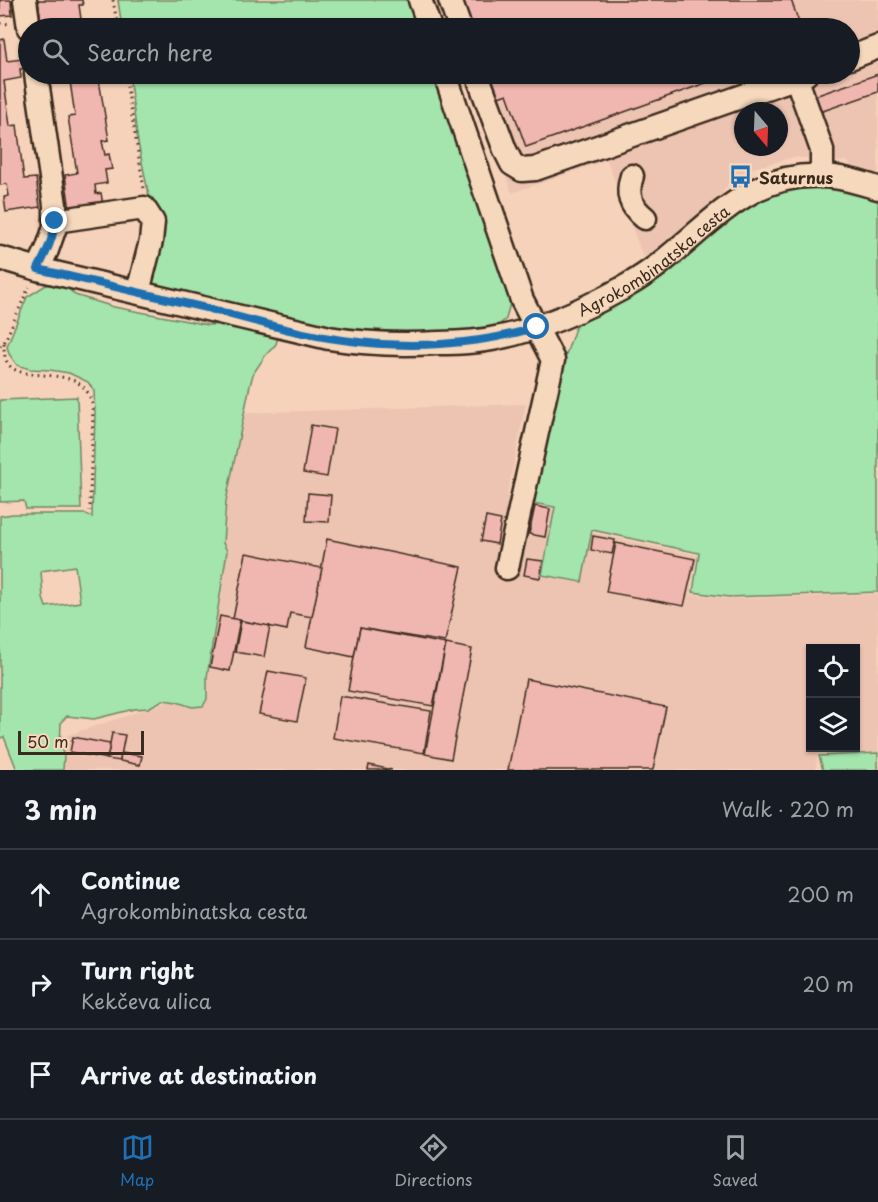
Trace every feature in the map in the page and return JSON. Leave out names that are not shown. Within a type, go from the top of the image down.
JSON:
[{"type":"street","points":[[25,0],[28,18]]},
{"type":"street","points":[[420,0],[426,18]]},
{"type":"street","points":[[450,0],[456,18]]},
{"type":"street","points":[[860,54],[878,47]]},
{"type":"street","points":[[37,84],[55,205],[55,227],[38,269]]},
{"type":"street","points":[[448,84],[522,300],[553,360],[507,568]]},
{"type":"street","points":[[481,84],[505,150],[512,164],[522,170],[535,169],[776,84]]},
{"type":"street","points":[[804,84],[822,150],[822,176]]},
{"type":"street","points":[[632,176],[628,189],[635,210],[645,218]]},
{"type":"street","name":"Agrokombinatska cesta","points":[[0,258],[329,338],[358,342],[418,344],[463,342],[499,338],[537,327],[577,311],[634,281],[666,259],[725,209],[762,187],[792,178],[822,176],[878,188]]},
{"type":"street","points":[[55,221],[144,208],[153,222],[152,241],[138,292]]},
{"type":"path","points":[[114,0],[117,18]]},
{"type":"path","points":[[127,84],[146,202],[144,208]]},
{"type":"path","points":[[0,346],[4,343],[38,269]]},
{"type":"path","points":[[4,343],[7,363],[12,368],[20,372],[65,377],[84,387],[89,395],[92,417],[90,511]]},
{"type":"shaded area","points":[[441,0],[878,0],[878,176],[858,170],[846,160],[843,162],[794,157],[753,168],[730,181],[722,194],[674,244],[643,257],[607,160],[512,193],[472,84],[860,84],[860,18],[448,18]]},
{"type":"shaded area","points":[[526,404],[507,496],[554,505],[551,524],[697,555],[690,594],[729,599],[878,594],[878,753],[818,754],[815,770],[57,770],[62,737],[192,694],[240,413]]},
{"type":"green space","points":[[118,0],[413,0],[419,18],[121,18]]},
{"type":"green space","points":[[130,84],[442,84],[511,288],[506,319],[495,328],[483,332],[413,336],[323,328],[167,291],[150,282],[151,206],[138,143]]},
{"type":"green space","points":[[814,187],[857,191],[878,197],[878,592],[729,597],[693,592],[699,553],[592,530],[582,582],[542,575],[555,507],[533,503],[557,381],[575,328],[581,320],[719,224],[769,194],[789,189]]},
{"type":"green space","points":[[46,285],[57,285],[69,289],[75,295],[114,307],[208,325],[231,324],[278,337],[276,344],[253,374],[226,501],[223,543],[227,551],[207,677],[207,699],[203,706],[192,707],[163,700],[148,708],[134,709],[94,719],[67,716],[61,722],[60,747],[64,755],[63,770],[17,770],[4,737],[0,738],[0,516],[86,514],[92,517],[94,391],[88,382],[69,373],[30,369],[17,365],[9,354],[7,346],[27,297]],"holes":[[[75,566],[80,602],[46,607],[41,571]]]},
{"type":"green space","points":[[77,397],[81,509],[26,509],[24,501],[0,502],[0,400]]},
{"type":"green space","points":[[878,753],[878,770],[823,770],[819,756]]},
{"type":"building","points":[[0,0],[11,0],[12,15],[0,16]]},
{"type":"building","points":[[38,0],[82,0],[83,5],[79,5],[81,18],[41,18]]},
{"type":"building","points":[[455,0],[791,0],[797,18],[461,18]]},
{"type":"building","points":[[4,39],[7,61],[18,60],[18,79],[4,81],[10,126],[17,125],[24,179],[36,178],[40,207],[6,212],[4,197],[9,196],[7,184],[0,185],[0,40]]},
{"type":"building","points":[[878,74],[878,92],[820,112],[815,96],[849,84],[860,84],[860,80]]},
{"type":"building","points":[[70,84],[100,84],[109,140],[102,141],[105,155],[109,154],[112,169],[105,170],[107,183],[95,185],[96,194],[101,193],[103,205],[70,210],[65,175],[77,173],[68,117],[75,116]]},
{"type":"building","points":[[484,84],[703,84],[526,147],[507,94],[490,100]]},
{"type":"building","points":[[311,425],[335,429],[327,477],[303,473]]},
{"type":"building","points":[[308,493],[331,495],[329,522],[306,521]]},
{"type":"building","points":[[535,506],[550,509],[545,537],[529,534]]},
{"type":"building","points":[[486,517],[501,520],[497,544],[481,541]]},
{"type":"building","points":[[593,536],[615,540],[612,554],[591,550]]},
{"type":"building","points":[[327,539],[462,567],[445,642],[360,628],[354,657],[306,647]]},
{"type":"building","points":[[616,543],[695,559],[684,606],[606,592]]},
{"type":"building","points":[[246,553],[322,568],[312,617],[290,613],[287,630],[233,619]]},
{"type":"building","points":[[527,559],[543,561],[540,578],[524,575]]},
{"type":"building","points":[[220,616],[240,620],[230,671],[210,667]]},
{"type":"building","points":[[241,621],[270,626],[264,657],[235,652]]},
{"type":"building","points":[[360,628],[446,644],[433,706],[348,691]]},
{"type":"building","points":[[446,644],[472,649],[451,759],[425,754]]},
{"type":"building","points":[[268,671],[306,678],[297,721],[259,714]]},
{"type":"building","points":[[526,679],[666,707],[653,770],[508,770]]},
{"type":"building","points":[[340,696],[431,711],[424,753],[333,738]]},
{"type":"building","points":[[112,733],[125,735],[120,761],[107,759]]},
{"type":"building","points":[[73,737],[110,744],[107,759],[70,752]]},
{"type":"building","points":[[121,753],[142,756],[140,765],[120,761]]},
{"type":"building","points":[[369,765],[392,770],[368,770]]},
{"type":"place","name":"Saturnus","points":[[741,177]]},
{"type":"route","points":[[55,221],[47,250],[38,269],[300,332],[358,342],[418,344],[499,338],[537,327]]}]
